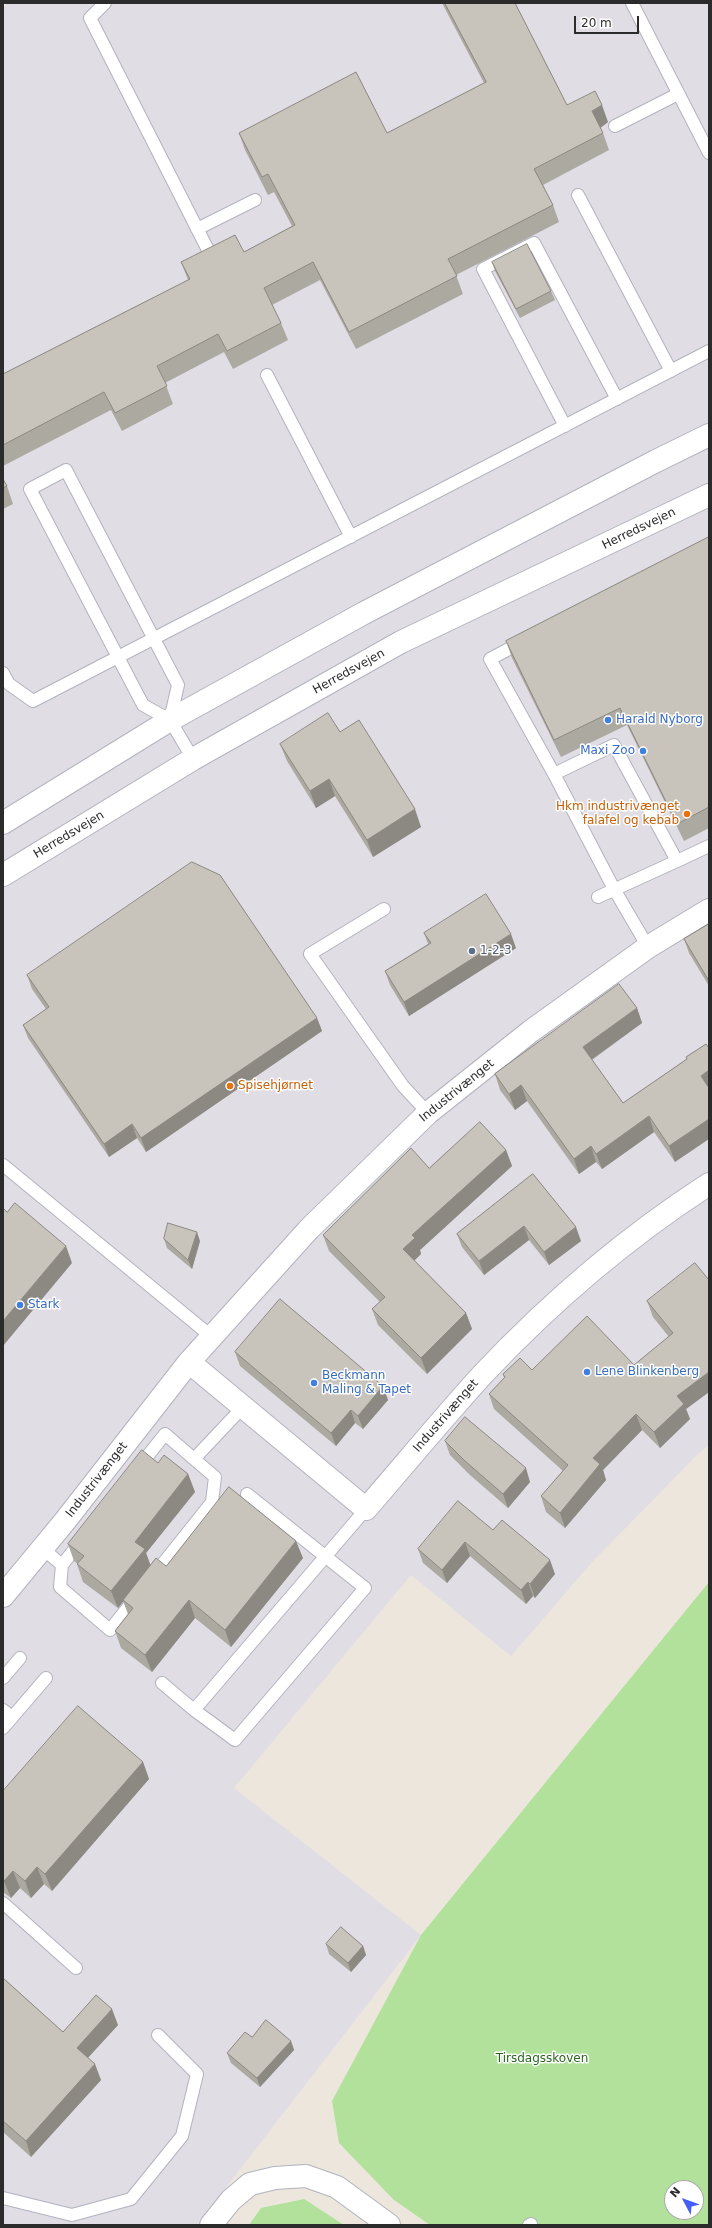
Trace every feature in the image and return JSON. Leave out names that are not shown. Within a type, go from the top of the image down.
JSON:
[{"type":"street","points":[[3,823],[170,720],[364,613],[709,435]]},
{"type":"street","name":"Herredsvejen","points":[[3,875],[193,759],[401,642],[709,495]]},
{"type":"street","name":"Industrivænget","points":[[3,1596],[189,1362],[309,1229],[428,1113],[531,1031],[648,947],[709,910]]},
{"type":"street","name":"Industrivænget","points":[[366,1509],[484,1374],[584,1277],[677,1204],[709,1184]]},
{"type":"street","points":[[189,1362],[366,1509]]},
{"type":"street","points":[[211,2225],[231,2200],[250,2184],[275,2178],[306,2176],[337,2188],[389,2225]]},
{"type":"lane","points":[[105,3],[90,18],[209,252]]},
{"type":"lane","points":[[632,3],[709,154]]},
{"type":"lane","points":[[615,126],[678,94]]},
{"type":"lane","points":[[578,195],[671,371]]},
{"type":"lane","points":[[197,229],[255,200]]},
{"type":"lane","points":[[565,426],[483,269],[534,243],[617,399]]},
{"type":"lane","points":[[3,673],[9,684],[33,701],[709,351]]},
{"type":"lane","points":[[267,375],[351,537]]},
{"type":"lane","points":[[170,720],[178,685],[66,470],[30,489],[143,705],[170,720],[193,759]]},
{"type":"lane","points":[[531,637],[490,659],[554,774],[614,889],[648,947]]},
{"type":"lane","points":[[554,774],[614,745],[677,861]]},
{"type":"lane","points":[[598,897],[709,846]]},
{"type":"lane","points":[[384,909],[310,954],[403,1086],[428,1113]]},
{"type":"lane","points":[[3,1164],[212,1337]]},
{"type":"lane","points":[[194,1459],[243,1407]]},
{"type":"lane","points":[[87,1534],[62,1565],[60,1587],[110,1630],[212,1502],[215,1477],[165,1434],[131,1478]]},
{"type":"lane","points":[[162,1683],[194,1710],[235,1740],[365,1588],[247,1494]]},
{"type":"lane","points":[[194,1710],[366,1509]]},
{"type":"lane","points":[[42,1548],[62,1565]]},
{"type":"lane","points":[[3,1678],[20,1658]]},
{"type":"lane","points":[[3,1728],[8,1714],[46,1678]]},
{"type":"lane","points":[[3,1903],[76,1968]]},
{"type":"lane","points":[[3,2198],[72,2215],[131,2199],[182,2136],[197,2074],[158,2035]]},
{"type":"shaded area","points":[[8,3],[709,3],[709,1445],[697,1455],[593,1561],[511,1656],[411,1575],[234,1788],[421,1935],[197,2225],[3,2225],[3,8]]},
{"type":"green space","name":"Tirsdagsskoven","points":[[709,1582],[709,2225],[430,2225],[394,2200],[339,2143],[332,2101],[421,1935]]},
{"type":"green space","points":[[304,2199],[344,2225],[249,2225],[261,2208]]},
{"type":"building","points":[[445,3],[515,3],[567,105],[595,91],[602,105],[592,111],[603,133],[534,169],[553,205],[448,259],[457,276],[349,332],[313,262],[264,288],[281,323],[227,351],[218,334],[157,366],[167,386],[115,413],[104,392],[3,445],[3,374],[190,279],[181,262],[235,235],[244,252],[295,225],[268,174],[262,177],[239,133],[356,72],[387,133],[486,82]]},
{"type":"building","points":[[527,244],[551,291],[516,309],[492,262]]},
{"type":"building","points":[[3,479],[7,486],[3,488]]},
{"type":"building","points":[[709,537],[709,807],[677,824],[620,708],[554,740],[506,641]]},
{"type":"building","points":[[328,713],[340,732],[359,720],[415,809],[367,840],[329,779],[310,791],[280,744]]},
{"type":"building","points":[[192,862],[220,875],[317,1018],[141,1138],[132,1124],[104,1144],[23,1025],[49,1007],[27,975]]},
{"type":"building","points":[[486,894],[511,934],[404,1002],[385,971],[431,943],[424,933]]},
{"type":"building","points":[[709,924],[709,981],[684,939]]},
{"type":"building","points":[[619,984],[637,1008],[583,1047],[623,1103],[687,1059],[686,1057],[706,1044],[709,1048],[709,1070],[701,1076],[709,1088],[709,1119],[669,1146],[649,1116],[596,1154],[591,1146],[574,1159],[521,1085],[509,1094],[495,1074]]},
{"type":"building","points":[[480,1122],[506,1150],[412,1235],[415,1238],[403,1249],[466,1313],[421,1358],[372,1309],[385,1297],[323,1235],[411,1148],[429,1168]]},
{"type":"building","points":[[533,1174],[576,1227],[544,1252],[524,1226],[479,1261],[457,1234]]},
{"type":"building","name":"Stark","points":[[15,1203],[66,1246],[3,1321],[3,1208],[7,1212]]},
{"type":"building","points":[[168,1223],[197,1232],[188,1260],[164,1239]]},
{"type":"building","points":[[695,1263],[709,1280],[709,1372],[677,1396],[684,1404],[654,1432],[636,1414],[593,1458],[600,1464],[560,1513],[541,1496],[568,1465],[489,1394],[505,1377],[503,1374],[520,1358],[532,1370],[587,1316],[634,1365],[673,1333],[647,1301]]},
{"type":"building","name":"Beckmann Maling & Tapet","points":[[280,1299],[383,1386],[358,1416],[351,1410],[331,1433],[235,1352]]},
{"type":"building","points":[[465,1417],[526,1468],[503,1494],[465,1461],[445,1441]]},
{"type":"building","points":[[142,1450],[158,1463],[164,1455],[188,1474],[135,1542],[145,1549],[111,1591],[77,1564],[84,1556],[68,1544]]},
{"type":"building","points":[[229,1487],[296,1541],[225,1630],[189,1600],[145,1655],[115,1631],[133,1608],[123,1600],[156,1558],[166,1566]]},
{"type":"building","points":[[458,1501],[493,1530],[502,1520],[550,1560],[530,1584],[528,1582],[521,1590],[465,1542],[442,1570],[418,1549]]},
{"type":"building","points":[[78,1706],[143,1762],[45,1874],[37,1867],[25,1881],[13,1871],[4,1881],[3,1791]]},
{"type":"building","points":[[341,1927],[363,1946],[348,1963],[326,1944]]},
{"type":"building","points":[[3,1978],[63,2032],[96,1995],[112,2009],[77,2048],[95,2064],[26,2141],[3,2121]]},
{"type":"building","points":[[266,2020],[291,2041],[257,2078],[227,2053],[245,2032],[252,2037]]},
{"type":"place","name":"Harald Nyborg","points":[[608,720]]},
{"type":"place","name":"Maxi Zoo","points":[[643,751]]},
{"type":"place","name":"Hkm industrivænget falafel og kebab","points":[[687,814]]},
{"type":"place","name":"1-2-3","points":[[472,951]]},
{"type":"place","name":"Spisehjørnet","points":[[230,1086]]},
{"type":"place","name":"Stark","points":[[20,1305]]},
{"type":"place","name":"Lene Blinkenberg","points":[[587,1372]]},
{"type":"place","name":"Beckmann Maling & Tapet","points":[[314,1383]]}]
